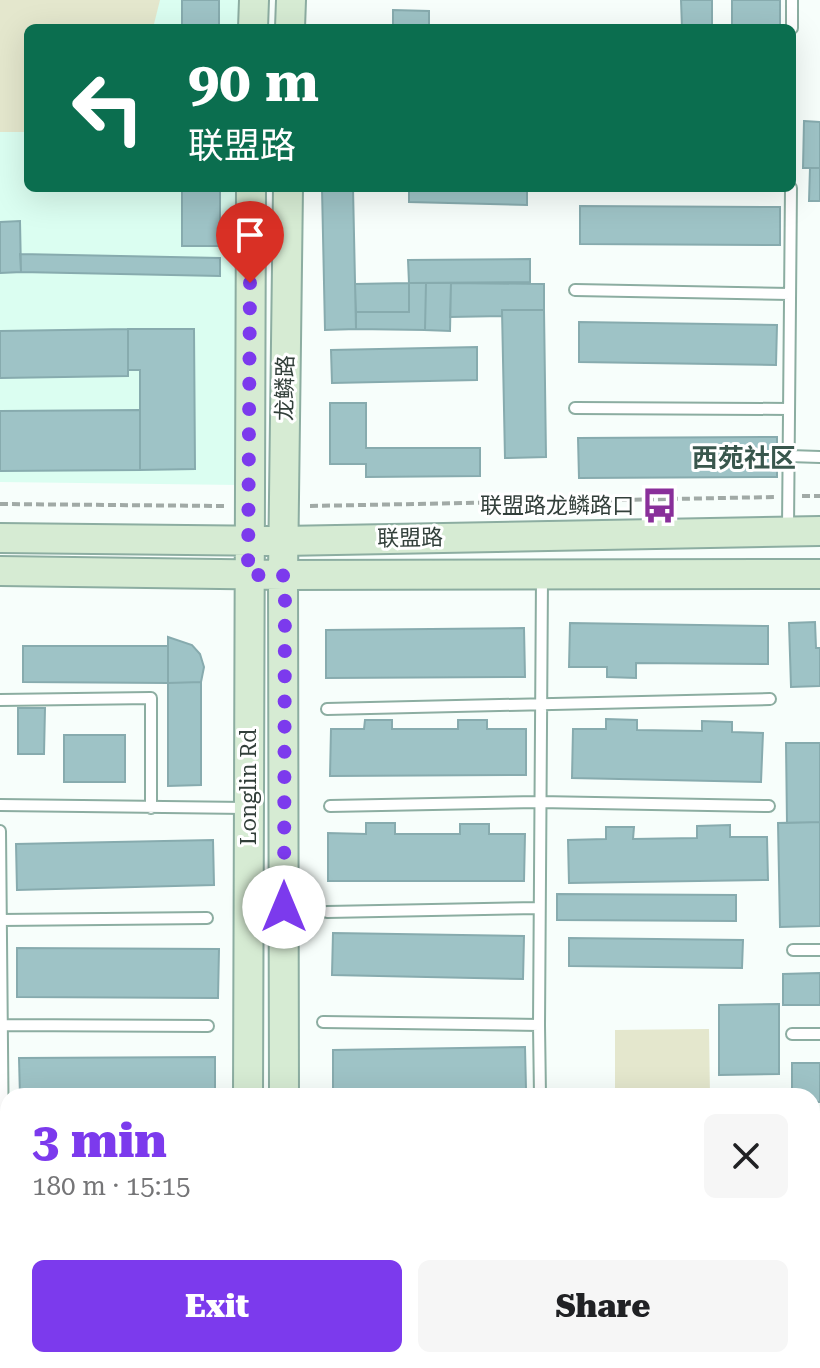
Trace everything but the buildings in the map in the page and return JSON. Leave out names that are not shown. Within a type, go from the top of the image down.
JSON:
[{"type":"main road","points":[[253,24],[254,0]]},
{"type":"main road","points":[[290,24],[291,0]]},
{"type":"main road","name":"龙鳞路","points":[[248,575],[251,192]]},
{"type":"main road","name":"龙鳞路","points":[[283,541],[288,192]]},
{"type":"main road","name":"联盟路","points":[[0,538],[283,541],[820,531]]},
{"type":"main road","name":"Longlin Rd","points":[[283,541],[284,1088]]},
{"type":"main road","name":"联盟路","points":[[0,571],[248,575],[541,572],[820,574]]},
{"type":"main road","name":"Longlin Rd","points":[[248,575],[248,1088]]},
{"type":"lane","points":[[792,0],[792,24]]},
{"type":"lane","points":[[788,530],[791,192]]},
{"type":"lane","points":[[575,290],[790,294]]},
{"type":"lane","points":[[575,408],[789,409]]},
{"type":"lane","points":[[789,456],[820,457]]},
{"type":"lane","points":[[540,1088],[538,702],[541,572]]},
{"type":"lane","points":[[0,700],[151,698],[151,808]]},
{"type":"lane","points":[[327,709],[770,699]]},
{"type":"lane","points":[[330,806],[539,802],[769,806]]},
{"type":"lane","points":[[0,805],[247,808]]},
{"type":"lane","points":[[0,831],[1,1088]]},
{"type":"lane","points":[[327,912],[539,908]]},
{"type":"lane","points":[[1,920],[207,918]]},
{"type":"lane","points":[[793,950],[820,950]]},
{"type":"lane","points":[[323,1022],[539,1025]]},
{"type":"lane","points":[[2,1025],[208,1026]]},
{"type":"lane","points":[[792,1034],[820,1034]]},
{"type":"path","points":[[283,506],[820,496]]},
{"type":"path","points":[[0,504],[248,506]]},
{"type":"shaded area","points":[[0,0],[246,0],[245,24],[24,24],[24,192],[243,192],[239,485],[0,482]]},
{"type":"shaded area","points":[[0,0],[160,0],[154,24],[24,24],[24,132],[0,132]]},
{"type":"shaded area","points":[[709,1029],[710,1088],[615,1088],[615,1030]]},
{"type":"place","name":"联盟路龙鳞路口","points":[[660,505]]},
{"type":"district","name":"西苑社区","points":[[744,458]]},
{"type":"route","points":[[250,283],[248,575],[283,575],[285,591],[284,907]]}]
